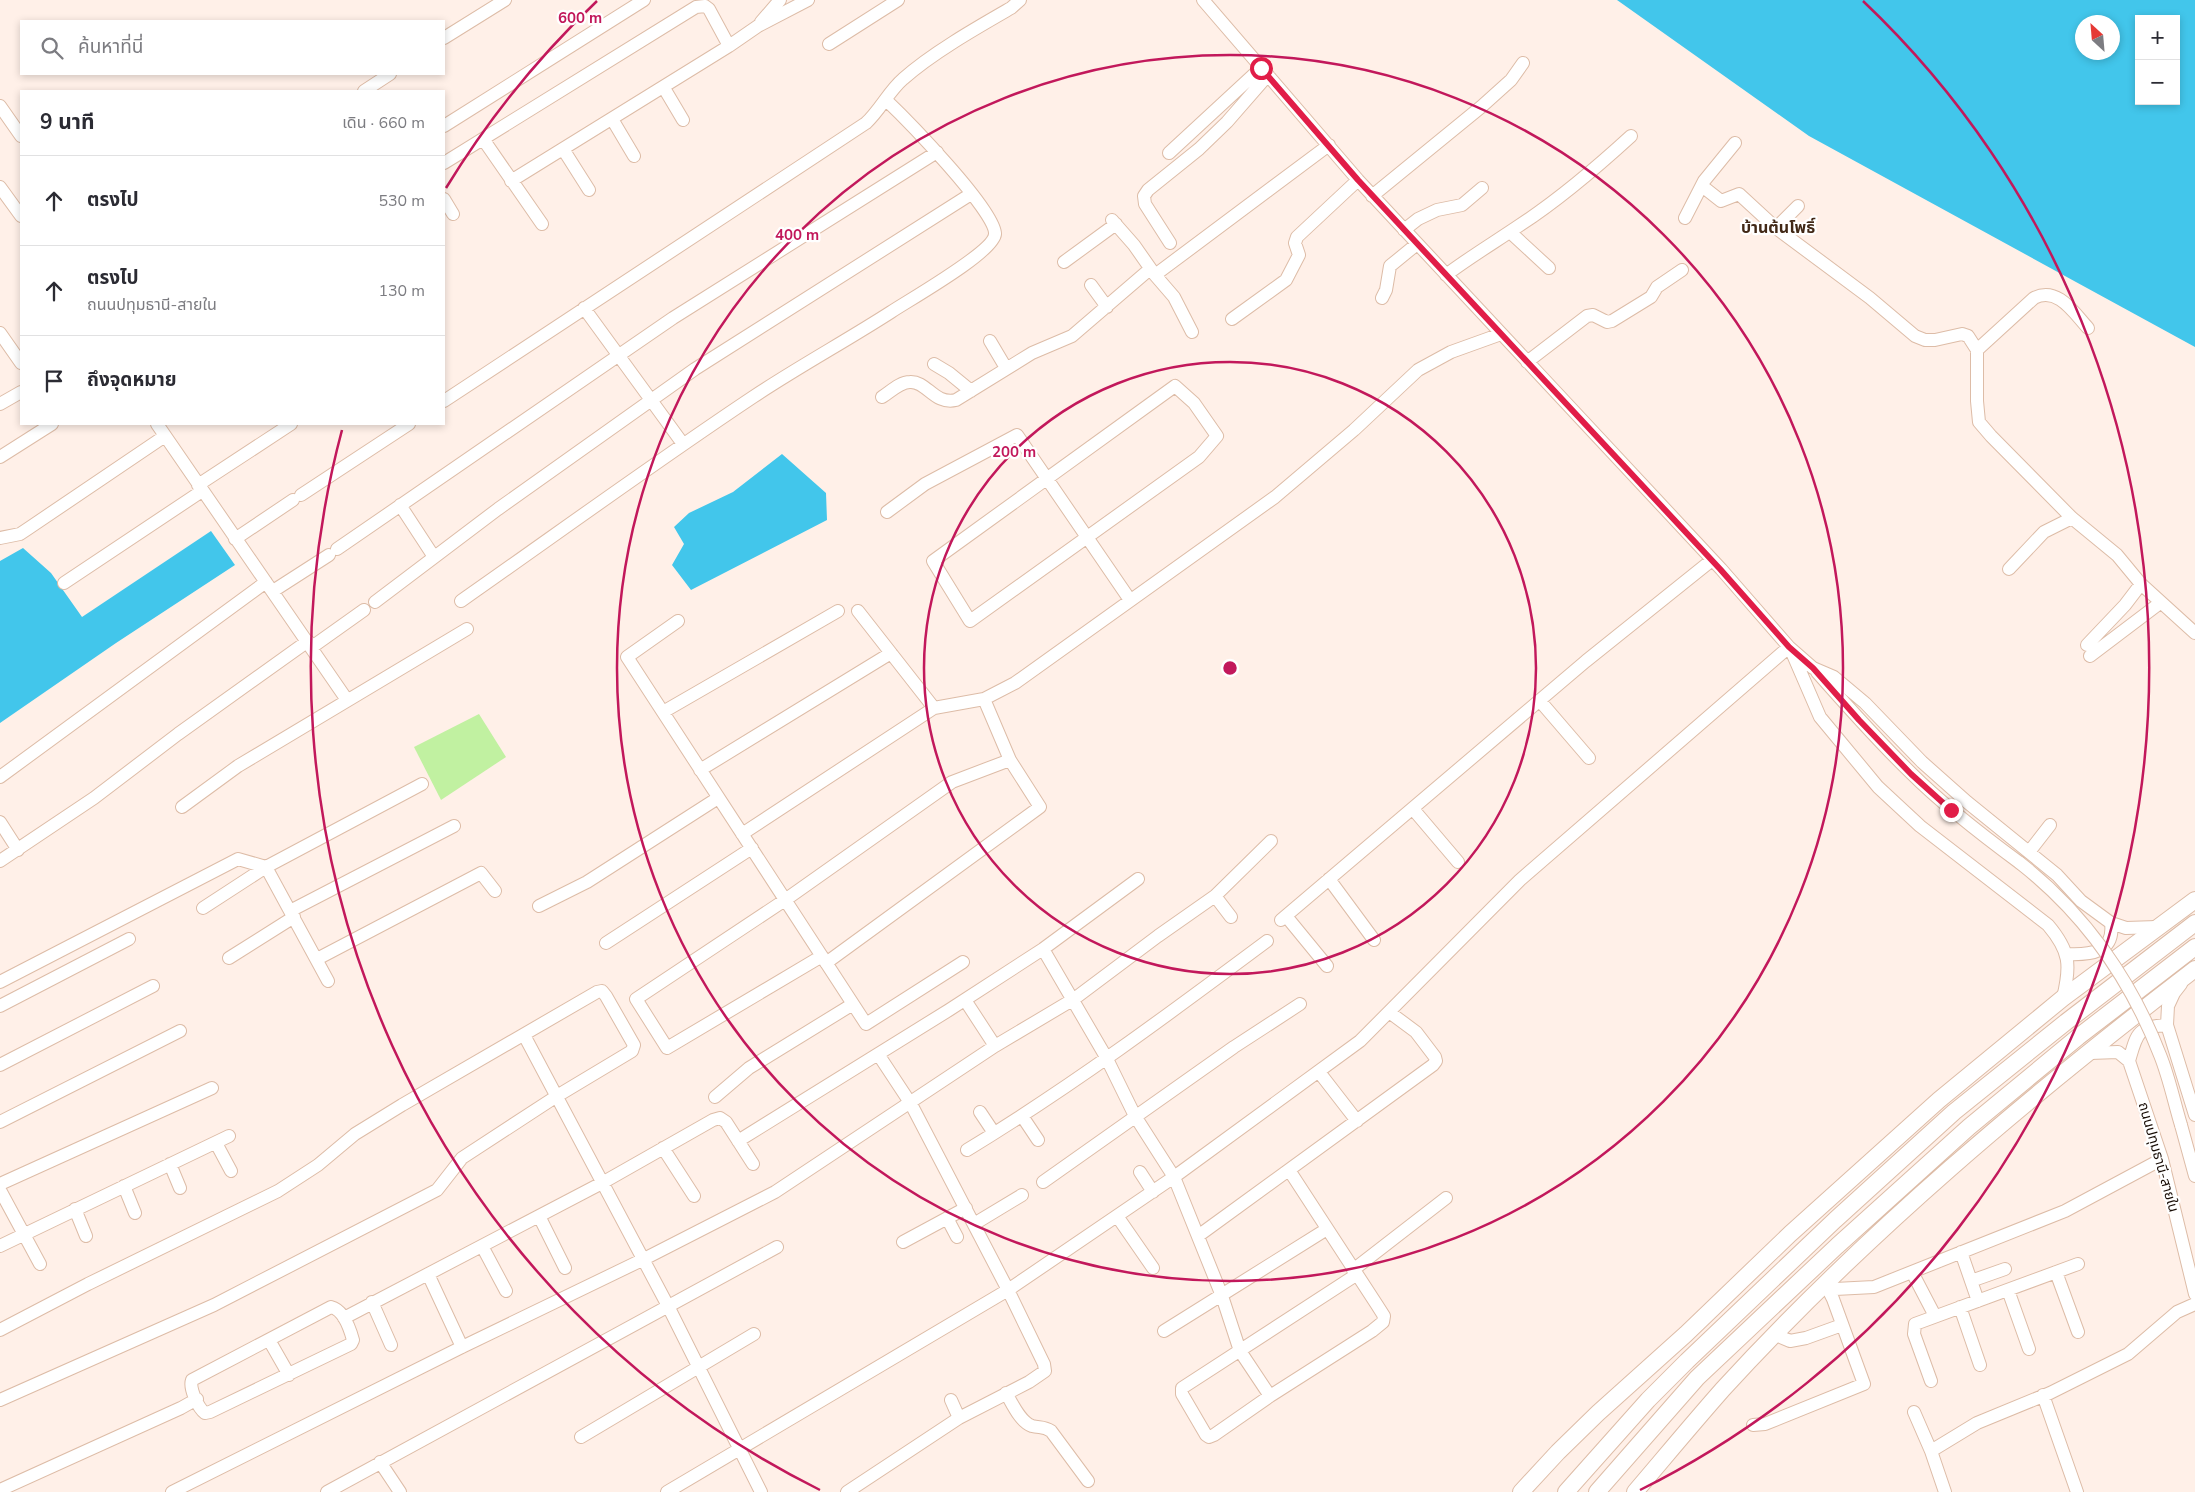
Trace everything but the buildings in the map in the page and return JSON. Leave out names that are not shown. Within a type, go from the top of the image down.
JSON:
[{"type":"main road","points":[[1521,1492],[1598,1413],[1675,1344],[1790,1234],[1940,1100],[2063,998],[2194,901]]},
{"type":"main road","points":[[1566,1492],[1648,1400],[1687,1361],[1954,1112],[2066,1022],[2195,923]]},
{"type":"main road","points":[[1597,1492],[1697,1378],[1836,1246],[1969,1127],[2078,1037],[2195,947]]},
{"type":"main road","points":[[1635,1492],[1714,1400],[1826,1285],[1888,1226],[1982,1141],[2194,970]]},
{"type":"main road","points":[[1836,1246],[1888,1226]]},
{"type":"main road","points":[[1785,1268],[1790,1234]]},
{"type":"street","points":[[445,37],[505,0]]},
{"type":"street","points":[[445,125],[644,0]]},
{"type":"street","points":[[758,26],[765,15],[780,0]]},
{"type":"street","points":[[511,181],[664,88],[789,4],[808,0]]},
{"type":"street","points":[[829,44],[898,0]]},
{"type":"street","points":[[445,400],[866,123],[902,80],[919,66],[1011,8],[1020,0]]},
{"type":"street","points":[[1203,0],[1372,196],[1712,560],[1789,647],[1813,668],[1859,720],[1911,774],[1971,826],[2046,883],[2075,913],[2115,966],[2134,1000],[2160,1056],[2195,1176]]},
{"type":"street","points":[[445,162],[700,6],[705,6],[709,9],[729,46]]},
{"type":"street","points":[[1372,196],[1481,107],[1511,80],[1523,62]]},
{"type":"street","points":[[1169,152],[1264,72]]},
{"type":"street","points":[[1170,243],[1145,204],[1144,196],[1148,190],[1199,149],[1220,129],[1264,72]]},
{"type":"street","points":[[366,90],[388,75]]},
{"type":"street","points":[[664,88],[683,120]]},
{"type":"street","points":[[461,601],[683,444],[754,396],[882,318],[987,248],[993,241],[995,232],[993,225],[972,194],[937,152],[886,100]]},
{"type":"street","points":[[0,106],[20,135]]},
{"type":"street","points":[[612,119],[634,156]]},
{"type":"street","points":[[1446,275],[1481,249],[1510,232],[1593,170],[1631,136]]},
{"type":"street","points":[[483,139],[542,224]]},
{"type":"street","points":[[1685,218],[1702,186],[1735,143]]},
{"type":"street","points":[[882,397],[897,387],[910,382],[949,402],[971,391],[1032,353],[1072,336],[1152,272],[1329,145]]},
{"type":"street","points":[[563,149],[588,190]]},
{"type":"street","points":[[0,777],[270,586],[333,552],[673,318],[937,152]]},
{"type":"street","points":[[1232,319],[1286,280],[1299,255],[1295,243],[1296,237],[1358,180]]},
{"type":"street","points":[[1702,186],[1721,201],[1740,194],[1776,228],[1870,298],[1915,336],[1925,340],[1962,334],[1968,336],[1976,350],[1977,401],[1980,422],[1991,436],[2072,518],[2117,555],[2140,584],[2195,634]]},
{"type":"street","points":[[0,187],[20,215]]},
{"type":"street","points":[[1404,230],[1418,219],[1437,210],[1462,205],[1482,188]]},
{"type":"street","points":[[375,602],[498,508],[650,401],[758,328],[972,194]]},
{"type":"street","points":[[445,201],[453,214]]},
{"type":"street","points":[[1776,228],[1798,206]]},
{"type":"street","points":[[1064,262],[1114,222],[1134,244],[1152,272],[1174,297],[1192,332]]},
{"type":"street","points":[[1510,232],[1549,268]]},
{"type":"street","points":[[1382,298],[1386,290],[1390,266],[1417,244]]},
{"type":"street","points":[[1527,362],[1588,316],[1593,315],[1607,322],[1612,321],[1651,296],[1657,287],[1682,270]]},
{"type":"street","points":[[1091,285],[1107,307]]},
{"type":"street","points":[[1976,350],[2034,298],[2041,294],[2061,299],[2088,328]]},
{"type":"street","points":[[584,308],[683,444]]},
{"type":"street","points":[[0,333],[20,362]]},
{"type":"street","points":[[742,834],[934,708],[984,699],[1015,683],[1275,497],[1354,430],[1418,370],[1451,352],[1501,334]]},
{"type":"street","points":[[990,341],[1006,368]]},
{"type":"street","points":[[934,364],[950,372],[971,391]]},
{"type":"street","points":[[1175,386],[1194,403],[1218,436],[1199,458],[970,621],[933,561],[1047,480],[1175,386]]},
{"type":"street","points":[[0,404],[20,393]]},
{"type":"street","points":[[0,457],[50,425]]},
{"type":"street","points":[[64,583],[290,425]]},
{"type":"street","points":[[235,539],[407,425]]},
{"type":"street","points":[[0,538],[20,534],[29,528],[164,428],[200,488],[270,586],[347,700]]},
{"type":"street","points":[[887,512],[925,484],[1017,435],[1130,600]]},
{"type":"street","points":[[400,505],[434,557]]},
{"type":"street","points":[[2009,569],[2044,532],[2072,518]]},
{"type":"street","points":[[1327,966],[1283,918],[1540,701],[1712,560]]},
{"type":"street","points":[[2140,584],[2088,650],[2160,603]]},
{"type":"street","points":[[0,862],[94,798],[178,734],[310,644],[364,610]]},
{"type":"street","points":[[662,712],[838,611]]},
{"type":"street","points":[[858,612],[934,708]]},
{"type":"street","points":[[678,621],[627,657],[866,1024],[963,962]]},
{"type":"street","points":[[182,807],[238,766],[467,629]]},
{"type":"street","points":[[1789,647],[1820,717],[1893,802],[2048,925],[2056,935],[2067,954],[2068,976],[2063,998]]},
{"type":"street","points":[[666,1492],[1008,1290],[1153,1192],[1319,1072],[1360,1041],[1520,880],[1789,647]]},
{"type":"street","points":[[700,770],[890,653]]},
{"type":"street","points":[[1813,668],[1834,677],[1865,703],[1922,762],[1993,824],[2057,875],[2081,901],[2111,923],[2126,928],[2157,927]]},
{"type":"street","points":[[984,699],[1010,760],[1040,807],[824,959],[667,1048],[636,999],[785,900],[952,782],[1010,760]]},
{"type":"street","points":[[1540,701],[1589,758]]},
{"type":"street","points":[[203,908],[266,867],[422,784]]},
{"type":"street","points":[[539,906],[587,882],[718,798]]},
{"type":"street","points":[[1413,809],[1458,862]]},
{"type":"street","points":[[0,822],[18,850]]},
{"type":"street","points":[[229,958],[292,914],[454,826]]},
{"type":"street","points":[[2029,852],[2050,826]]},
{"type":"street","points":[[172,1492],[462,1347],[642,1260],[775,1192],[911,1104],[996,1046],[1074,999],[1215,896],[1271,841]]},
{"type":"street","points":[[606,943],[752,848]]},
{"type":"street","points":[[0,982],[238,859],[266,867],[328,981]]},
{"type":"street","points":[[317,959],[481,873],[495,891]]},
{"type":"street","points":[[738,1141],[965,1000],[1043,949],[1138,879]]},
{"type":"street","points":[[1329,879],[1374,940]]},
{"type":"street","points":[[1215,896],[1231,917]]},
{"type":"street","points":[[2067,954],[2087,955],[2098,951],[2109,940],[2112,931],[2111,923]]},
{"type":"street","points":[[0,1006],[129,939]]},
{"type":"street","points":[[967,1150],[1022,1116],[1171,1013],[1267,941]]},
{"type":"street","points":[[1043,949],[1074,999],[1106,1057],[1135,1116],[1174,1177],[1222,1296],[1240,1351],[1270,1396]]},
{"type":"street","points":[[2194,970],[2174,993],[2168,1006],[2167,1025],[2195,1114]]},
{"type":"street","points":[[0,1065],[153,986]]},
{"type":"street","points":[[0,1330],[278,1191],[318,1165],[355,1134],[597,992],[602,991],[634,1045],[632,1051],[557,1096],[462,1158],[437,1190],[214,1305],[0,1400]]},
{"type":"street","points":[[965,1000],[996,1046]]},
{"type":"street","points":[[715,1097],[749,1068],[853,1004]]},
{"type":"street","points":[[1043,1182],[1135,1116],[1300,1004]]},
{"type":"street","points":[[1198,1236],[1433,1065],[1436,1061],[1416,1032],[1389,1012]]},
{"type":"street","points":[[2090,1053],[2118,1052],[2129,1061],[2134,1043],[2140,1032],[2148,1026],[2167,1025]]},
{"type":"street","points":[[0,1122],[180,1031]]},
{"type":"street","points":[[524,1035],[668,1306],[761,1492]]},
{"type":"street","points":[[847,1492],[959,1418],[1045,1371],[1044,1364],[966,1208],[911,1104],[878,1054]]},
{"type":"street","name":"ถนนปทุมธานี-สายใน","points":[[2129,1061],[2162,1159],[2195,1294]]},
{"type":"street","points":[[1319,1072],[1357,1121]]},
{"type":"street","points":[[0,1184],[212,1088]]},
{"type":"street","points":[[980,1112],[994,1133]]},
{"type":"street","points":[[1022,1116],[1038,1140]]},
{"type":"street","points":[[344,1318],[602,1183],[704,1123],[720,1118],[726,1122],[753,1164]]},
{"type":"street","points":[[0,1246],[229,1136]]},
{"type":"street","points":[[216,1142],[231,1171]]},
{"type":"street","points":[[663,1148],[694,1196]]},
{"type":"street","points":[[1826,1285],[1835,1289],[1874,1287],[2065,1211],[2162,1159]]},
{"type":"street","points":[[170,1164],[180,1188]]},
{"type":"street","points":[[1289,1170],[1327,1229],[1355,1272],[1384,1316],[1383,1322],[1209,1437],[1182,1394],[1182,1388],[1240,1351],[1355,1272],[1446,1198]]},
{"type":"street","points":[[1140,1172],[1153,1192]]},
{"type":"street","points":[[124,1186],[135,1213]]},
{"type":"street","points":[[0,1190],[40,1264]]},
{"type":"street","points":[[974,1224],[1022,1195]]},
{"type":"street","points":[[903,1242],[966,1208]]},
{"type":"street","points":[[75,1209],[86,1236]]},
{"type":"street","points":[[539,1216],[566,1268]]},
{"type":"street","points":[[1117,1216],[1154,1268]]},
{"type":"street","points":[[947,1218],[957,1237]]},
{"type":"street","points":[[1164,1331],[1327,1229]]},
{"type":"street","points":[[482,1246],[506,1291]]},
{"type":"street","points":[[327,1492],[777,1247]]},
{"type":"street","points":[[1961,1252],[1978,1301]]},
{"type":"street","points":[[1931,1381],[1914,1334],[1915,1324],[2078,1264]]},
{"type":"street","points":[[1971,1281],[2005,1269]]},
{"type":"street","points":[[1912,1272],[1935,1316]]},
{"type":"street","points":[[2056,1272],[2078,1332]]},
{"type":"street","points":[[428,1274],[462,1347]]},
{"type":"street","points":[[1753,1425],[1765,1424],[1864,1384],[1826,1285]]},
{"type":"street","points":[[2008,1290],[2029,1349]]},
{"type":"street","points":[[372,1302],[391,1344]]},
{"type":"street","points":[[1931,1451],[1977,1424],[2043,1396],[2128,1354],[2177,1312],[2195,1304]]},
{"type":"street","points":[[1960,1307],[1980,1365]]},
{"type":"street","points":[[331,1308],[339,1311],[344,1318],[353,1340],[350,1344],[210,1412],[202,1411],[191,1387],[192,1380],[331,1308]]},
{"type":"street","points":[[1776,1335],[1790,1341],[1806,1338],[1842,1325]]},
{"type":"street","points":[[581,1438],[754,1334]]},
{"type":"street","points":[[269,1340],[289,1375]]},
{"type":"street","points":[[1006,1394],[1023,1420],[1031,1426],[1044,1426],[1051,1431],[1088,1481]]},
{"type":"street","points":[[2043,1396],[2077,1492]]},
{"type":"street","points":[[0,1490],[197,1399]]},
{"type":"street","points":[[951,1400],[959,1418]]},
{"type":"street","points":[[1914,1412],[1931,1451],[1945,1492]]},
{"type":"street","points":[[380,1462],[400,1492]]},
{"type":"green space","points":[[479,714],[506,757],[441,800],[414,747]]},
{"type":"water","points":[[1617,0],[2195,0],[2195,347],[1809,136]]},
{"type":"water","points":[[782,454],[826,493],[827,520],[691,590],[672,565],[684,544],[674,527],[689,513],[733,492]]},
{"type":"water","points":[[211,531],[235,565],[116,643],[0,723],[0,561],[23,548],[51,573],[82,617]]},
{"type":"district","name":"บ้านต้นโพธิ์","points":[[1778,227]]},
{"type":"route","points":[[1261,68],[1358,180],[1720,569],[1789,647],[1813,668],[1859,720],[1911,774],[1951,810]]}]
